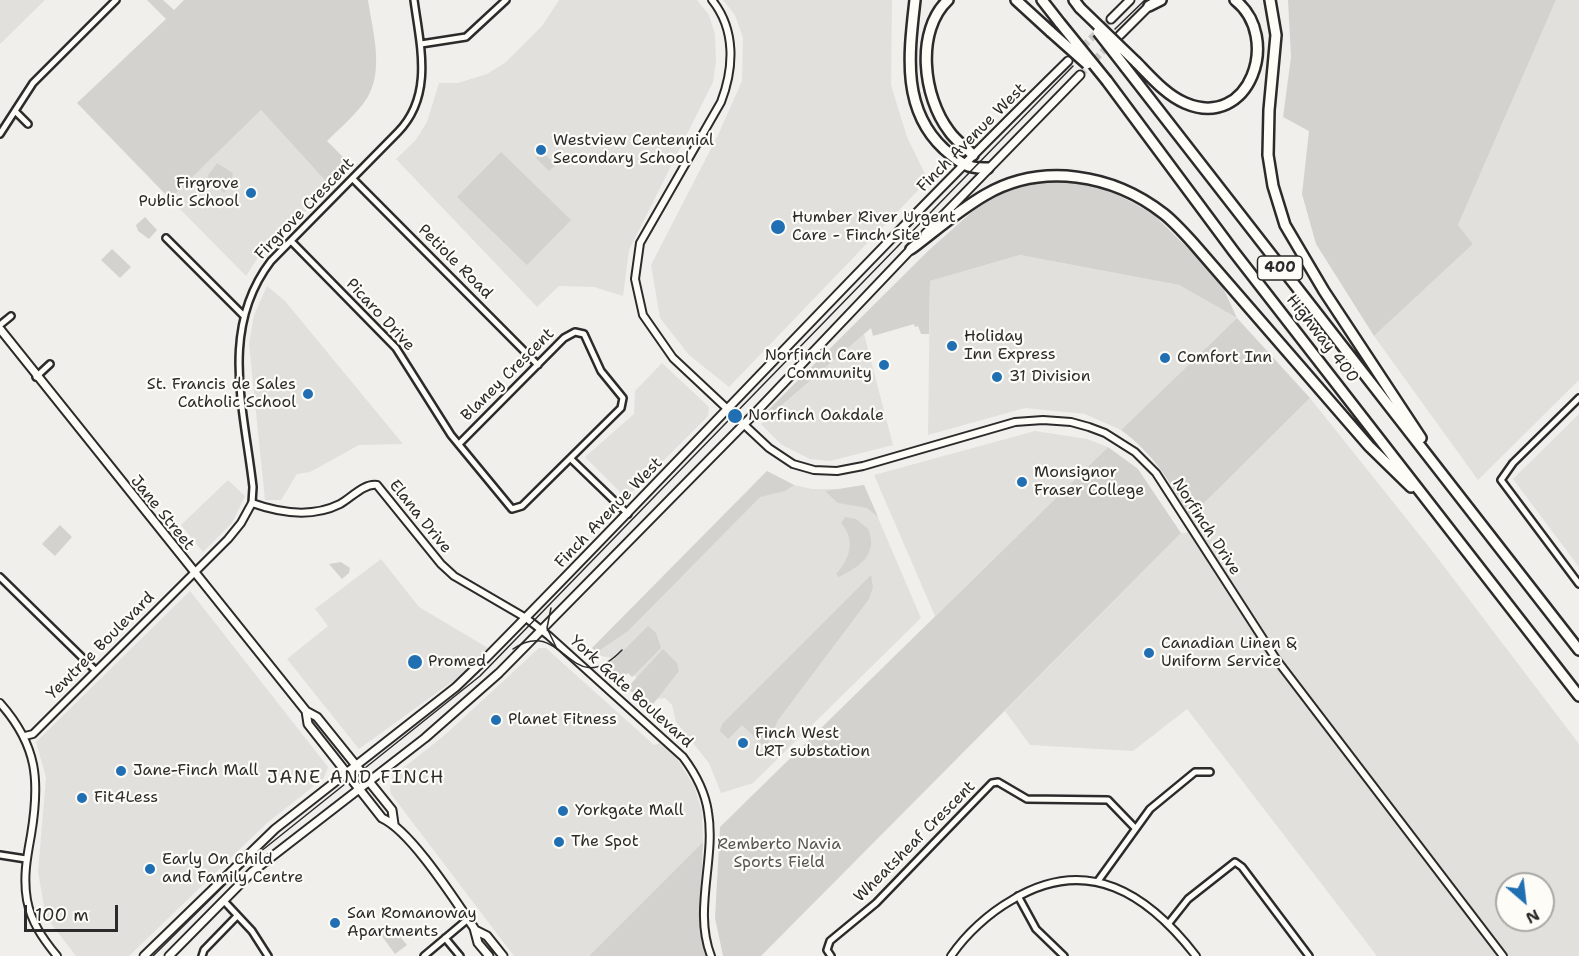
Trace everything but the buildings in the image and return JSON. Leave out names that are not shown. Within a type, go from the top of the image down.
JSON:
[{"type":"highway","points":[[915,0],[909,67],[913,96],[926,127],[937,142],[962,165],[972,169],[988,168]]},
{"type":"highway","points":[[948,0],[930,27],[928,75],[939,114],[949,132],[972,155]]},
{"type":"highway","points":[[1016,0],[1107,81]]},
{"type":"highway","name":"Highway 400","points":[[1042,0],[1107,81],[1227,243],[1579,696]]},
{"type":"highway","name":"Highway 400","points":[[1074,0],[1387,406],[1437,465],[1579,650]]},
{"type":"highway","points":[[1152,3],[1161,0]]},
{"type":"highway","points":[[1080,8],[1163,88],[1183,103],[1209,108],[1229,103],[1246,88],[1252,79],[1256,58],[1253,24],[1235,0]]},
{"type":"highway","points":[[1270,0],[1276,35],[1268,155],[1273,186],[1285,225],[1323,291],[1397,399],[1437,465]]},
{"type":"highway","points":[[911,249],[985,195],[1025,178],[1055,175],[1079,177],[1120,188],[1164,214],[1193,243],[1369,446],[1431,505]]},
{"type":"main road","points":[[1111,19],[1130,0]]},
{"type":"main road","points":[[1120,35],[1152,3]]},
{"type":"main road","name":"Finch Avenue West","points":[[144,956],[249,852],[456,687],[729,409],[962,165],[1068,61]]},
{"type":"main road","name":"Finch Avenue West","points":[[169,956],[252,872],[461,708],[541,630],[743,424],[1080,75]]},
{"type":"main road","name":"Jane Street","points":[[0,327],[36,377],[306,711],[317,717],[392,810],[394,824]]},
{"type":"main road","name":"Jane Street","points":[[306,711],[308,724],[382,818],[394,824],[468,920],[475,930],[478,943],[489,956]]},
{"type":"main road","name":"Jane Street","points":[[475,930],[487,936],[503,956]]},
{"type":"street","points":[[0,134],[42,73],[116,0]]},
{"type":"street","name":"Firgrove Crescent","points":[[252,503],[253,487],[238,352],[243,315],[259,277],[291,241],[402,128],[412,113],[422,78],[421,44],[414,0]]},
{"type":"street","points":[[421,44],[466,37],[506,0]]},
{"type":"street","name":"Norfinch Drive","points":[[712,0],[727,31],[733,58],[729,82],[721,102],[640,243],[635,279],[643,315],[673,358],[779,456],[793,464],[814,470],[837,471],[863,466],[1005,425],[1030,421],[1071,422],[1089,427],[1105,433],[1135,452],[1165,486],[1276,659],[1503,956]]},
{"type":"street","points":[[15,111],[28,124]]},
{"type":"street","name":"Petiole Road","points":[[353,179],[538,364]]},
{"type":"street","points":[[166,238],[243,315]]},
{"type":"street","name":"Picaro Drive","points":[[291,241],[396,348],[459,444]]},
{"type":"street","points":[[0,327],[11,316]]},
{"type":"street","name":"Blaney Crescent","points":[[580,332],[584,334],[601,371],[623,398],[621,408],[571,459],[522,506],[512,509],[459,444],[538,364],[569,334],[580,332]]},
{"type":"street","points":[[36,377],[50,364]]},
{"type":"street","points":[[1579,398],[1513,463],[1501,480],[1579,584]]},
{"type":"street","points":[[571,459],[628,513]]},
{"type":"street","name":"Elana Drive","points":[[252,503],[293,513],[318,511],[340,504],[366,486],[377,485],[441,564],[454,576],[525,618]]},
{"type":"street","points":[[194,572],[235,531],[252,503]]},
{"type":"street","name":"Yewtree Boulevard","points":[[25,736],[33,734],[94,670],[194,572]]},
{"type":"street","points":[[0,578],[94,670]]},
{"type":"street","name":"York Gate Boulevard","points":[[525,618],[672,745],[695,773],[704,795],[709,823],[704,915],[711,956]]},
{"type":"street","points":[[0,703],[25,736],[37,783],[26,859],[25,885],[30,911],[38,931],[57,956]]},
{"type":"street","points":[[1098,881],[1135,828],[1158,801],[1195,772],[1210,772]]},
{"type":"street","name":"Wheatsheaf Crescent","points":[[831,956],[827,950],[830,941],[876,903],[992,783],[1002,784],[1027,800],[1108,800],[1135,828]]},
{"type":"street","points":[[0,855],[26,859]]},
{"type":"street","points":[[1169,923],[1188,899],[1235,862],[1242,867],[1309,956]]},
{"type":"street","points":[[951,956],[990,915],[1018,896],[1055,882],[1098,881],[1135,897],[1169,923],[1196,956]]},
{"type":"street","points":[[1018,896],[1036,929],[1064,956]]},
{"type":"street","points":[[224,901],[252,931],[268,956]]},
{"type":"street","points":[[202,956],[204,950],[237,916]]},
{"type":"street","points":[[424,956],[468,920]]},
{"type":"street","points":[[445,938],[460,956]]},
{"type":"shaded area","points":[[0,0],[45,0],[0,44]]},
{"type":"shaded area","name":"Westview Centennial Secondary School","points":[[559,0],[697,0],[709,15],[715,34],[716,61],[713,82],[629,250],[623,296],[594,287],[559,286],[537,307],[396,159],[415,141],[427,122],[439,83],[458,83],[487,74],[506,62],[542,26]]},
{"type":"shaded area","name":"Humber River Urgent Care - Finch Site","points":[[723,0],[892,0],[891,85],[907,137],[928,180],[729,387],[689,355],[660,318],[651,265],[718,135],[742,81],[743,38],[735,15]]},
{"type":"shaded area","points":[[1556,0],[1579,0],[1579,380],[1478,480],[1374,336],[1473,244],[1458,225]]},
{"type":"shaded area","name":"Firgrove Public School","points":[[261,110],[331,187],[259,256],[246,276],[170,199]]},
{"type":"shaded area","points":[[1020,255],[1179,285],[1237,318],[1121,430],[1085,414],[1025,408],[928,435],[930,281]]},
{"type":"shaded area","name":"St. Francis de Sales Catholic School","points":[[267,286],[285,301],[403,444],[359,445],[310,472],[297,474],[281,500],[265,500],[249,344],[254,315]]},
{"type":"shaded area","points":[[864,334],[893,445],[830,461],[810,459],[782,445],[761,424]]},
{"type":"shaded area","points":[[662,363],[709,407],[708,416],[626,498],[585,457],[634,414],[635,391]]},
{"type":"shaded area","points":[[1310,398],[1433,552],[1579,744],[1579,956],[1377,956],[1187,709],[1133,751],[1030,745],[1005,711],[1181,533],[1187,533],[1190,517]]},
{"type":"shaded area","points":[[1579,414],[1579,567],[1513,479]]},
{"type":"shaded area","points":[[1035,431],[1087,439],[1108,447],[935,616],[874,475]]},
{"type":"shaded area","points":[[767,471],[794,485],[812,489],[848,489],[864,485],[921,618],[753,783],[721,793],[709,763],[676,722],[672,705],[665,698],[657,699],[618,659],[601,656],[592,648]]},
{"type":"shaded area","points":[[228,480],[245,496],[232,523],[203,552],[181,525]]},
{"type":"shaded area","points":[[381,559],[419,607],[488,648],[464,673],[359,749],[287,659],[328,626],[315,609]]},
{"type":"shaded area","points":[[190,591],[328,767],[324,778],[267,823],[129,956],[76,956],[46,917],[38,872],[46,777],[36,742]]},
{"type":"shaded area","points":[[539,648],[546,648],[654,745],[661,743],[676,757],[694,786],[702,811],[703,842],[589,956],[514,956],[391,794],[390,788],[392,777],[446,734]]},
{"type":"green space","points":[[147,0],[163,0],[174,10],[184,0],[368,0],[375,40],[374,80],[363,104],[327,141],[352,166],[331,187],[261,110],[170,199],[77,103],[166,19]]},
{"type":"green space","points":[[1288,0],[1556,0],[1458,225],[1473,244],[1374,336],[1316,244],[1302,194],[1309,131],[1283,117],[1291,57]]},
{"type":"green space","points":[[501,152],[571,220],[527,265],[457,197]]},
{"type":"green space","points":[[542,152],[556,165],[549,171],[536,158]]},
{"type":"green space","points":[[217,163],[233,173],[230,186],[224,193],[207,177]]},
{"type":"green space","points":[[1056,179],[1104,187],[1153,214],[1219,279],[1237,318],[1179,285],[1020,255],[930,281],[929,334],[921,334],[918,326],[915,327],[914,324],[873,336],[871,328],[765,420],[763,415],[928,251],[974,210],[1012,188],[1032,182]]},
{"type":"green space","points":[[145,217],[157,230],[149,239],[138,231],[136,225]]},
{"type":"green space","points":[[112,249],[131,267],[120,278],[101,260]]},
{"type":"green space","points":[[1237,318],[1310,398],[1190,517],[1152,459],[1121,430]]},
{"type":"green space","name":"Remberto Navia Sports Field","points":[[1108,447],[1138,469],[1181,533],[761,956],[723,956],[715,918],[720,827]]},
{"type":"green space","points":[[767,471],[794,485],[785,491],[760,497],[628,631],[597,652],[592,648]]},
{"type":"green space","points":[[864,485],[878,517],[867,508],[838,503],[825,491]]},
{"type":"green space","points":[[845,517],[856,519],[868,529],[871,546],[869,553],[860,564],[839,577],[836,574],[848,556],[850,543],[846,529],[841,523]]},
{"type":"green space","points":[[60,525],[72,537],[55,556],[42,544]]},
{"type":"green space","points":[[341,562],[350,568],[349,573],[342,579],[329,564]]},
{"type":"green space","points":[[871,575],[873,587],[869,599],[778,720],[766,748],[742,725],[728,739],[720,731],[722,724]]},
{"type":"green space","points":[[648,626],[656,633],[661,648],[632,677],[628,673],[619,681],[603,667],[617,657]]},
{"type":"green space","points":[[663,649],[677,663],[679,671],[650,708],[627,688]]},
{"type":"green space","points":[[703,842],[700,916],[707,956],[589,956]]},
{"type":"green space","points":[[392,927],[407,945],[395,954],[381,935]]},
{"type":"tunnel","points":[[1068,61],[1111,19]]},
{"type":"tunnel","points":[[1080,75],[1112,42]]},
{"type":"tram line","points":[[1115,29],[1145,0]]},
{"type":"tram line","points":[[153,956],[250,860],[480,676],[1073,66]]},
{"type":"tram line","points":[[551,608],[547,628],[556,647]]},
{"type":"tram line","points":[[513,649],[530,641],[544,642],[578,664],[590,668],[604,664],[622,650]]},
{"type":"place","name":"Westview Centennial Secondary School","points":[[541,150]]},
{"type":"place","name":"Firgrove Public School","points":[[251,193]]},
{"type":"place","name":"Humber River Urgent Care - Finch Site","points":[[778,227]]},
{"type":"place","name":"Holiday Inn Express","points":[[952,346]]},
{"type":"place","name":"Comfort Inn","points":[[1165,358]]},
{"type":"place","name":"Norfinch Care Community","points":[[884,365]]},
{"type":"place","name":"31 Division","points":[[997,377]]},
{"type":"place","name":"St. Francis de Sales Catholic School","points":[[308,394]]},
{"type":"place","name":"Norfinch Oakdale","points":[[735,416]]},
{"type":"place","name":"Monsignor Fraser College","points":[[1022,482]]},
{"type":"place","name":"Canadian Linen & Uniform Service","points":[[1149,653]]},
{"type":"place","name":"Promed","points":[[415,662]]},
{"type":"place","name":"Planet Fitness","points":[[496,720]]},
{"type":"place","name":"Finch West LRT substation","points":[[743,743]]},
{"type":"place","name":"Jane-Finch Mall","points":[[121,771]]},
{"type":"place","name":"Fit4Less","points":[[82,798]]},
{"type":"place","name":"Yorkgate Mall","points":[[563,811]]},
{"type":"place","name":"The Spot","points":[[559,842]]},
{"type":"place","name":"Early On Child and Family Centre","points":[[150,869]]},
{"type":"place","name":"San Romanoway Apartments","points":[[335,923]]},
{"type":"district","name":"JANE AND FINCH","points":[[356,778]]}]
